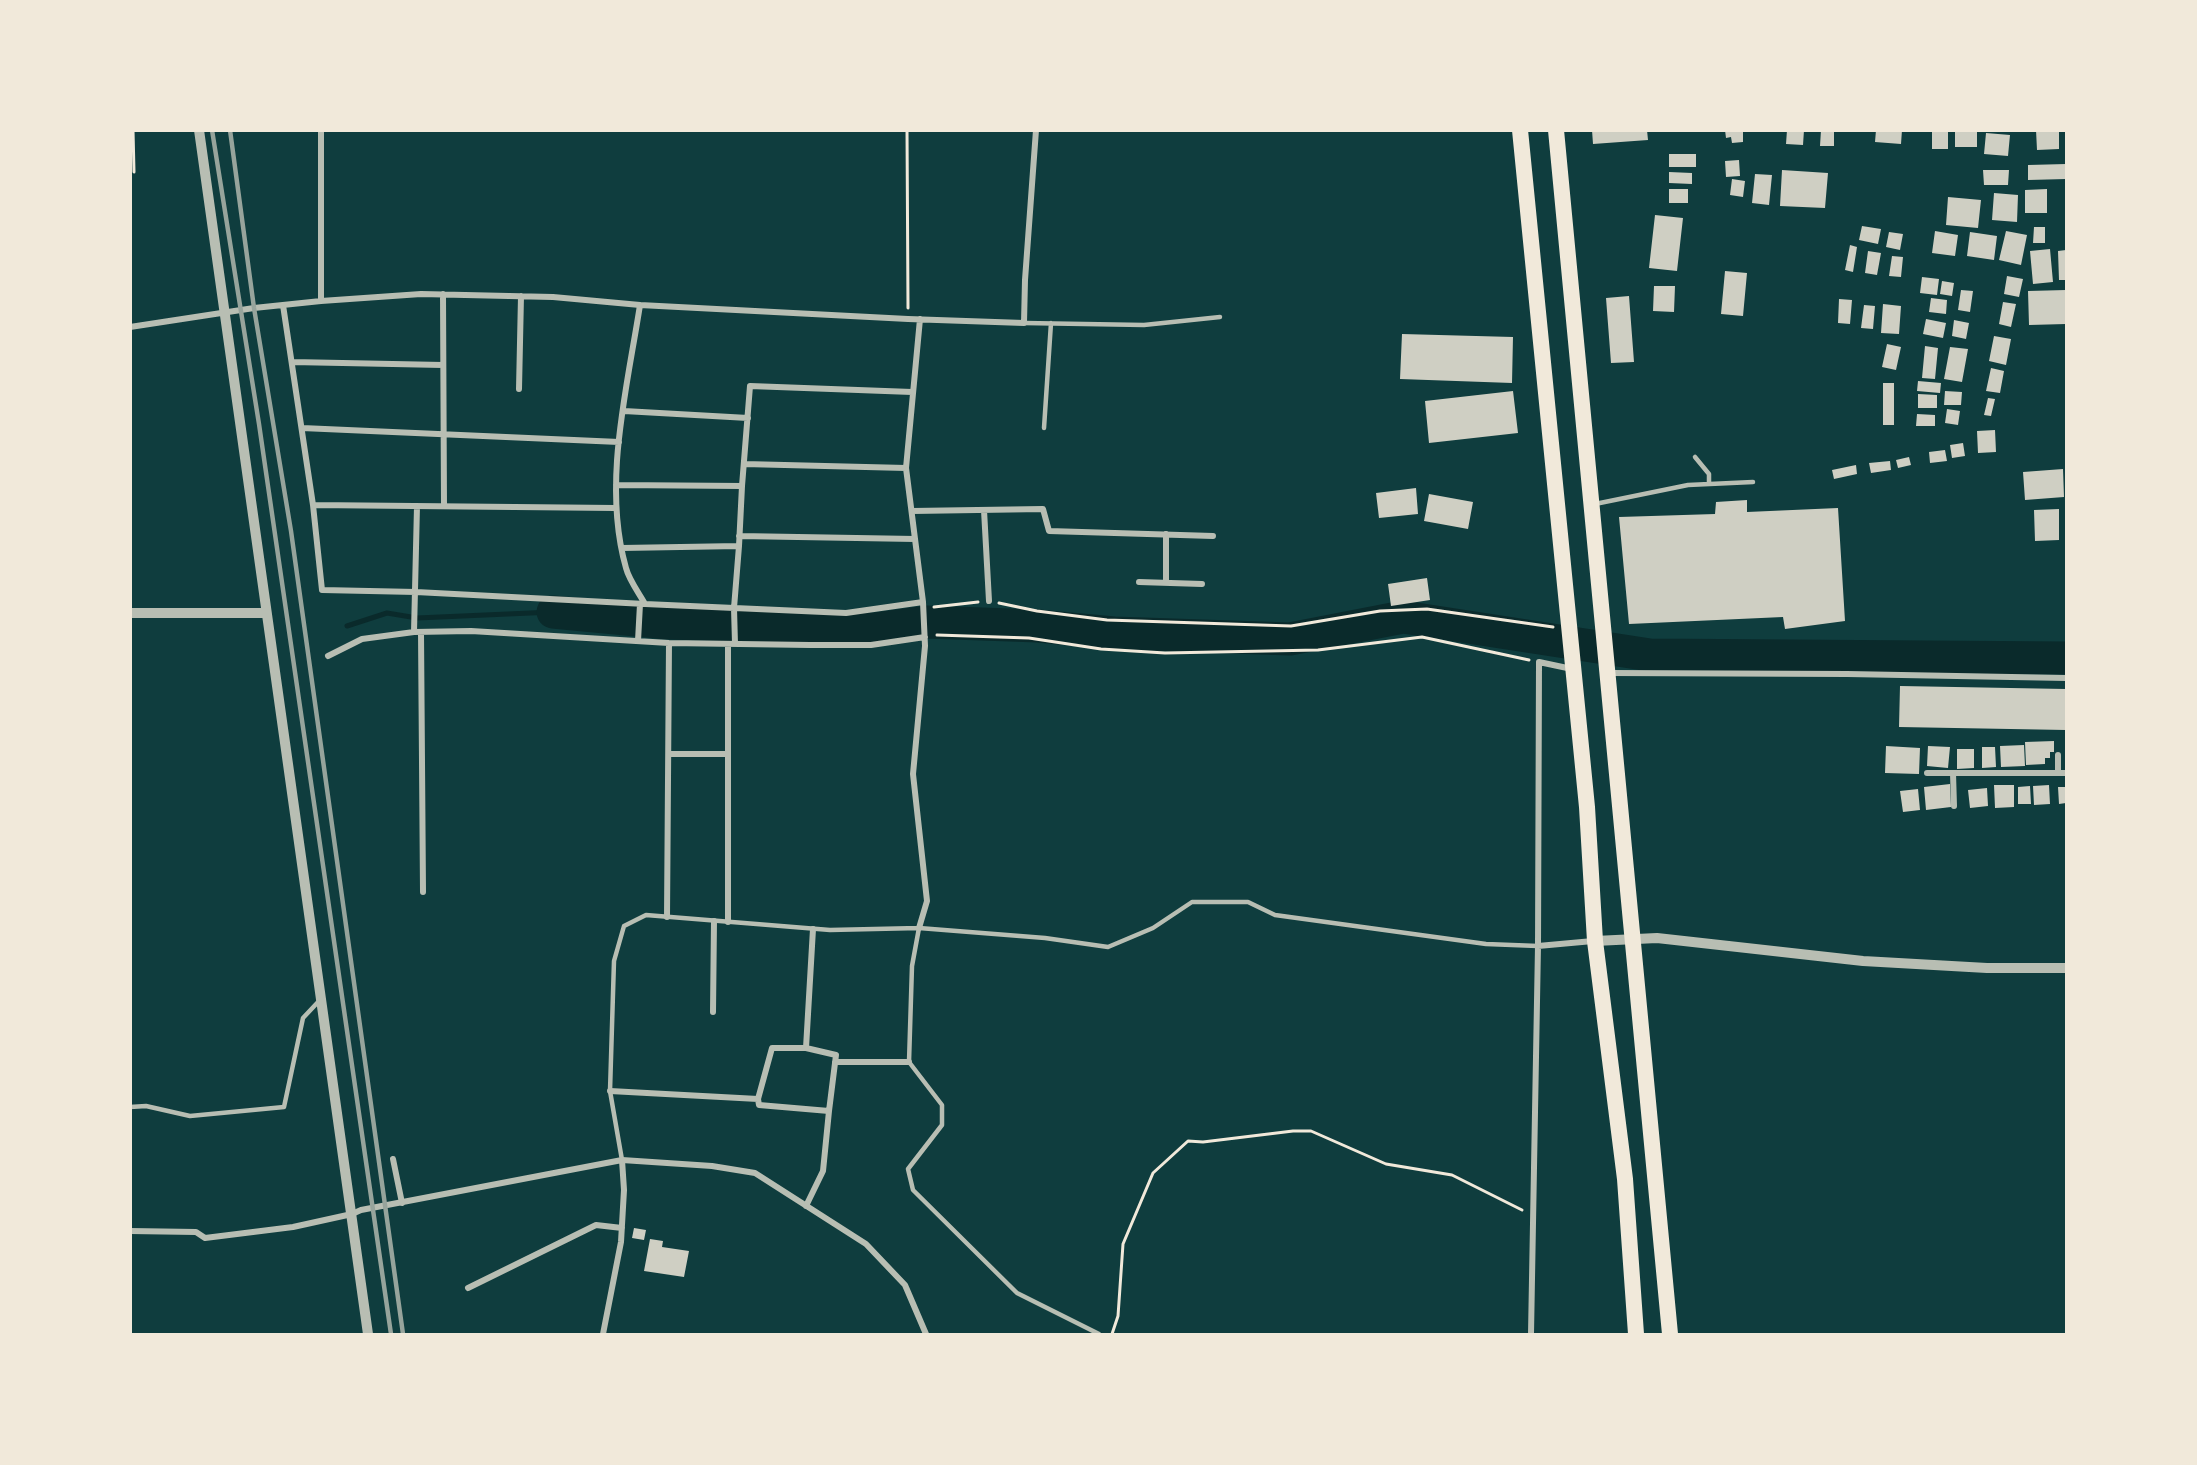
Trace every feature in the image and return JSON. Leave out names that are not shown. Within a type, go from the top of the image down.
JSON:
[{"type":"highway","points":[[1521,130],[1587,807],[1595,941],[1625,1179],[1636,1335]]},
{"type":"highway","points":[[1556,130],[1670,1335]]},
{"type":"street","points":[[200,130],[368,1335]]},
{"type":"street","points":[[321,130],[321,301]]},
{"type":"street","points":[[130,327],[283,305],[443,294],[553,297],[640,305],[920,320],[1024,323],[1036,130]]},
{"type":"street","points":[[443,294],[444,506]]},
{"type":"street","points":[[519,388],[521,296]]},
{"type":"street","points":[[283,305],[313,505],[322,590],[416,592],[846,613],[923,607]]},
{"type":"street","points":[[638,639],[642,604],[626,570],[615,508],[619,442],[640,305]]},
{"type":"street","points":[[919,928],[927,901],[913,774],[925,636],[906,468],[920,320]]},
{"type":"street","points":[[292,362],[443,365]]},
{"type":"street","points":[[728,922],[728,754],[732,643],[750,386],[912,392]]},
{"type":"street","points":[[624,411],[748,418]]},
{"type":"street","points":[[302,428],[619,442]]},
{"type":"street","points":[[744,464],[906,468]]},
{"type":"street","points":[[616,485],[742,486]]},
{"type":"street","points":[[313,505],[615,508]]},
{"type":"street","points":[[417,506],[415,605],[423,892]]},
{"type":"street","points":[[912,511],[1043,509],[1049,531],[1213,536]]},
{"type":"street","points":[[984,510],[989,601]]},
{"type":"street","points":[[1166,534],[1166,583]]},
{"type":"street","points":[[740,536],[915,539]]},
{"type":"street","points":[[622,548],[739,546]]},
{"type":"street","points":[[1139,582],[1202,584]]},
{"type":"street","points":[[130,613],[266,613]]},
{"type":"street","points":[[328,656],[362,639],[417,631],[471,631],[638,639],[669,643],[871,645],[925,636]]},
{"type":"street","points":[[668,917],[669,643]]},
{"type":"street","points":[[1531,1335],[1538,946],[1539,662],[1573,661]]},
{"type":"street","points":[[1607,667],[2067,678]]},
{"type":"street","points":[[669,754],[728,754]]},
{"type":"street","points":[[2058,754],[2058,773]]},
{"type":"street","points":[[1927,773],[2067,773]]},
{"type":"street","points":[[1953,773],[1954,806]]},
{"type":"street","points":[[713,1011],[714,921]]},
{"type":"street","points":[[806,1048],[813,929]]},
{"type":"street","points":[[1538,946],[1657,938],[1863,961],[1987,968],[2067,969]]},
{"type":"street","points":[[806,1206],[824,1171],[836,1055],[806,1048],[772,1048],[758,1099],[759,1105],[829,1111]]},
{"type":"street","points":[[835,1062],[909,1062]]},
{"type":"street","points":[[610,1091],[758,1099]]},
{"type":"street","points":[[393,1159],[402,1203]]},
{"type":"street","points":[[130,1231],[196,1233],[205,1238],[293,1227],[361,1210],[622,1160],[712,1166],[755,1173],[866,1244],[905,1285],[926,1335]]},
{"type":"street","points":[[603,1335],[621,1242],[624,1190],[622,1160]]},
{"type":"street","points":[[468,1288],[596,1225],[622,1228]]},
{"type":"lane","points":[[1024,323],[1144,325],[1220,317]]},
{"type":"lane","points":[[1044,428],[1051,323]]},
{"type":"lane","points":[[1695,457],[1709,474],[1709,483]]},
{"type":"lane","points":[[1591,505],[1688,485],[1753,482]]},
{"type":"lane","points":[[622,1160],[610,1091],[614,961],[624,926],[646,915],[830,930],[919,928],[1045,938],[1108,947],[1153,928],[1192,902],[1248,902],[1275,915],[1486,944],[1538,946]]},
{"type":"lane","points":[[919,928],[912,966],[909,1062],[942,1105],[942,1125],[908,1169],[913,1190],[1017,1293],[1099,1335]]},
{"type":"lane","points":[[130,1107],[146,1106],[190,1116],[284,1107],[303,1018],[321,999]]},
{"type":"path","points":[[133,130],[134,172]]},
{"type":"path","points":[[907,130],[908,319]]},
{"type":"path","points":[[923,607],[989,601],[1037,611],[1107,620],[1291,626],[1380,611],[1427,609],[1570,632]]},
{"type":"path","points":[[925,636],[1029,638],[1101,649],[1177,653],[1318,650],[1422,637],[1539,662]]},
{"type":"path","points":[[1112,1335],[1119,1316],[1123,1244],[1153,1173],[1188,1141],[1203,1142],[1293,1131],[1311,1131],[1386,1164],[1452,1175],[1532,1215]]},
{"type":"building","points":[[1592,130],[1647,130],[1648,140],[1593,144]]},
{"type":"building","points":[[1725,130],[1743,130],[1743,142],[1732,143],[1731,137],[1726,138]]},
{"type":"building","points":[[1787,130],[1804,130],[1803,145],[1786,144]]},
{"type":"building","points":[[1821,130],[1834,130],[1834,146],[1820,146]]},
{"type":"building","points":[[1876,130],[1902,130],[1901,144],[1875,142]]},
{"type":"building","points":[[1932,130],[1948,130],[1948,149],[1932,149]]},
{"type":"building","points":[[1955,130],[1977,130],[1977,147],[1955,147]]},
{"type":"building","points":[[2036,130],[2059,130],[2059,149],[2037,150]]},
{"type":"building","points":[[1986,133],[2010,135],[2008,156],[1984,154]]},
{"type":"building","points":[[1669,154],[1696,154],[1696,167],[1669,167]]},
{"type":"building","points":[[1739,160],[1740,176],[1726,177],[1725,161]]},
{"type":"building","points":[[2066,164],[2066,179],[2028,180],[2028,165]]},
{"type":"building","points":[[1782,170],[1828,173],[1825,208],[1780,206]]},
{"type":"building","points":[[1983,170],[2009,170],[2008,185],[1984,185]]},
{"type":"building","points":[[1669,172],[1692,173],[1692,184],[1669,183]]},
{"type":"building","points":[[1755,174],[1772,175],[1769,205],[1752,203]]},
{"type":"building","points":[[1732,179],[1745,181],[1743,197],[1730,195]]},
{"type":"building","points":[[1669,189],[1688,189],[1688,203],[1669,203]]},
{"type":"building","points":[[2047,189],[2047,213],[2025,213],[2025,190]]},
{"type":"building","points":[[1994,193],[2018,195],[2017,222],[1992,220]]},
{"type":"building","points":[[1948,197],[1981,200],[1978,228],[1946,225]]},
{"type":"building","points":[[1655,215],[1683,218],[1677,271],[1649,268]]},
{"type":"building","points":[[1862,226],[1881,229],[1878,244],[1859,240]]},
{"type":"building","points":[[2034,227],[2045,227],[2045,243],[2033,243]]},
{"type":"building","points":[[1935,231],[1958,235],[1955,256],[1932,253]]},
{"type":"building","points":[[2006,231],[2027,235],[2021,265],[1999,260]]},
{"type":"building","points":[[1889,232],[1903,234],[1900,250],[1886,247]]},
{"type":"building","points":[[1970,232],[1997,236],[1994,260],[1967,256]]},
{"type":"building","points":[[1850,245],[1857,247],[1853,272],[1845,270]]},
{"type":"building","points":[[2050,249],[2053,282],[2033,284],[2030,251]]},
{"type":"building","points":[[2066,250],[2066,280],[2059,280],[2058,251]]},
{"type":"building","points":[[1868,251],[1881,253],[1877,275],[1865,273]]},
{"type":"building","points":[[1892,256],[1903,257],[1901,277],[1889,276]]},
{"type":"building","points":[[1725,271],[1747,273],[1743,316],[1721,314]]},
{"type":"building","points":[[2007,276],[2023,279],[2019,297],[2004,294]]},
{"type":"building","points":[[1922,277],[1939,279],[1937,295],[1920,293]]},
{"type":"building","points":[[1942,281],[1954,283],[1952,296],[1940,294]]},
{"type":"building","points":[[1654,286],[1675,286],[1674,312],[1653,311]]},
{"type":"building","points":[[1961,290],[1973,291],[1970,312],[1958,310]]},
{"type":"building","points":[[2066,290],[2066,324],[2029,325],[2028,291]]},
{"type":"building","points":[[1629,296],[1634,362],[1611,363],[1606,298]]},
{"type":"building","points":[[1931,298],[1947,300],[1946,314],[1929,312]]},
{"type":"building","points":[[1839,299],[1852,300],[1850,324],[1838,323]]},
{"type":"building","points":[[2003,302],[2016,304],[2011,327],[1999,324]]},
{"type":"building","points":[[1883,304],[1901,306],[1899,334],[1881,333]]},
{"type":"building","points":[[1864,305],[1875,306],[1873,329],[1861,328]]},
{"type":"building","points":[[1926,319],[1946,323],[1943,338],[1923,334]]},
{"type":"building","points":[[1954,320],[1969,323],[1966,339],[1952,336]]},
{"type":"building","points":[[1402,334],[1513,337],[1512,383],[1400,379]]},
{"type":"building","points":[[1994,336],[2011,339],[2006,365],[1989,361]]},
{"type":"building","points":[[1887,344],[1901,347],[1896,370],[1882,367]]},
{"type":"building","points":[[1925,346],[1938,348],[1935,379],[1922,378]]},
{"type":"building","points":[[1950,347],[1968,349],[1962,382],[1944,379]]},
{"type":"building","points":[[1991,368],[2004,371],[2000,393],[1986,391]]},
{"type":"building","points":[[1918,381],[1941,383],[1940,393],[1917,391]]},
{"type":"building","points":[[1883,383],[1894,383],[1894,425],[1883,425]]},
{"type":"building","points":[[1513,391],[1518,433],[1429,443],[1425,401]]},
{"type":"building","points":[[1945,391],[1962,392],[1961,405],[1944,405]]},
{"type":"building","points":[[1918,394],[1937,395],[1937,408],[1918,408]]},
{"type":"building","points":[[1988,398],[1995,399],[1991,416],[1984,415]]},
{"type":"building","points":[[1947,409],[1960,411],[1958,425],[1945,423]]},
{"type":"building","points":[[1917,414],[1935,415],[1935,426],[1916,426]]},
{"type":"building","points":[[1995,430],[1996,452],[1978,453],[1977,431]]},
{"type":"building","points":[[1963,443],[1965,456],[1952,458],[1950,445]]},
{"type":"building","points":[[1945,450],[1947,461],[1930,463],[1929,452]]},
{"type":"building","points":[[1909,457],[1911,465],[1898,468],[1896,460]]},
{"type":"building","points":[[1890,461],[1891,470],[1871,473],[1869,463]]},
{"type":"building","points":[[1856,465],[1857,474],[1834,479],[1832,470]]},
{"type":"building","points":[[2063,469],[2064,497],[2025,500],[2023,472]]},
{"type":"building","points":[[1416,488],[1418,514],[1379,518],[1376,493]]},
{"type":"building","points":[[1429,494],[1473,502],[1468,529],[1424,521]]},
{"type":"building","points":[[1747,500],[1747,512],[1838,508],[1845,621],[1785,629],[1783,617],[1629,624],[1619,517],[1715,514],[1716,502]]},
{"type":"building","points":[[2059,509],[2059,540],[2035,541],[2034,510]]},
{"type":"building","points":[[1427,578],[1430,600],[1391,606],[1388,584]]},
{"type":"building","points":[[1900,686],[2066,689],[2066,730],[1899,727]]},
{"type":"building","points":[[2054,741],[2054,752],[2050,752],[2050,758],[2045,758],[2045,764],[2026,765],[2025,742]]},
{"type":"building","points":[[2024,745],[2025,766],[2001,767],[2000,746]]},
{"type":"building","points":[[1886,746],[1920,748],[1919,774],[1885,773]]},
{"type":"building","points":[[1928,746],[1950,747],[1948,768],[1927,766]]},
{"type":"building","points":[[1982,747],[1995,747],[1996,767],[1982,768]]},
{"type":"building","points":[[1957,749],[1974,749],[1974,768],[1957,769]]},
{"type":"building","points":[[1950,784],[1951,807],[1926,810],[1924,787]]},
{"type":"building","points":[[1994,785],[2014,785],[2014,807],[1995,808]]},
{"type":"building","points":[[2049,785],[2050,804],[2034,805],[2033,786]]},
{"type":"building","points":[[2030,786],[2031,804],[2018,804],[2018,787]]},
{"type":"building","points":[[2058,787],[2066,787],[2066,803],[2059,804]]},
{"type":"building","points":[[1987,788],[1988,806],[1970,808],[1968,790]]},
{"type":"building","points":[[1918,789],[1920,810],[1903,812],[1900,791]]},
{"type":"building","points":[[634,1228],[646,1230],[644,1240],[632,1238]]},
{"type":"building","points":[[650,1239],[663,1241],[662,1247],[689,1251],[684,1277],[644,1271]]},
{"type":"waterway","points":[[347,626],[387,613],[417,618],[553,612]]},
{"type":"waterway","points":[[553,612],[668,623],[874,629],[926,622],[1038,626],[1114,633],[1290,639],[1403,617],[1650,655],[2066,658]]},
{"type":"railway","points":[[212,130],[259,424],[391,1334]]},
{"type":"railway","points":[[230,130],[254,308],[291,531],[403,1334]]}]
